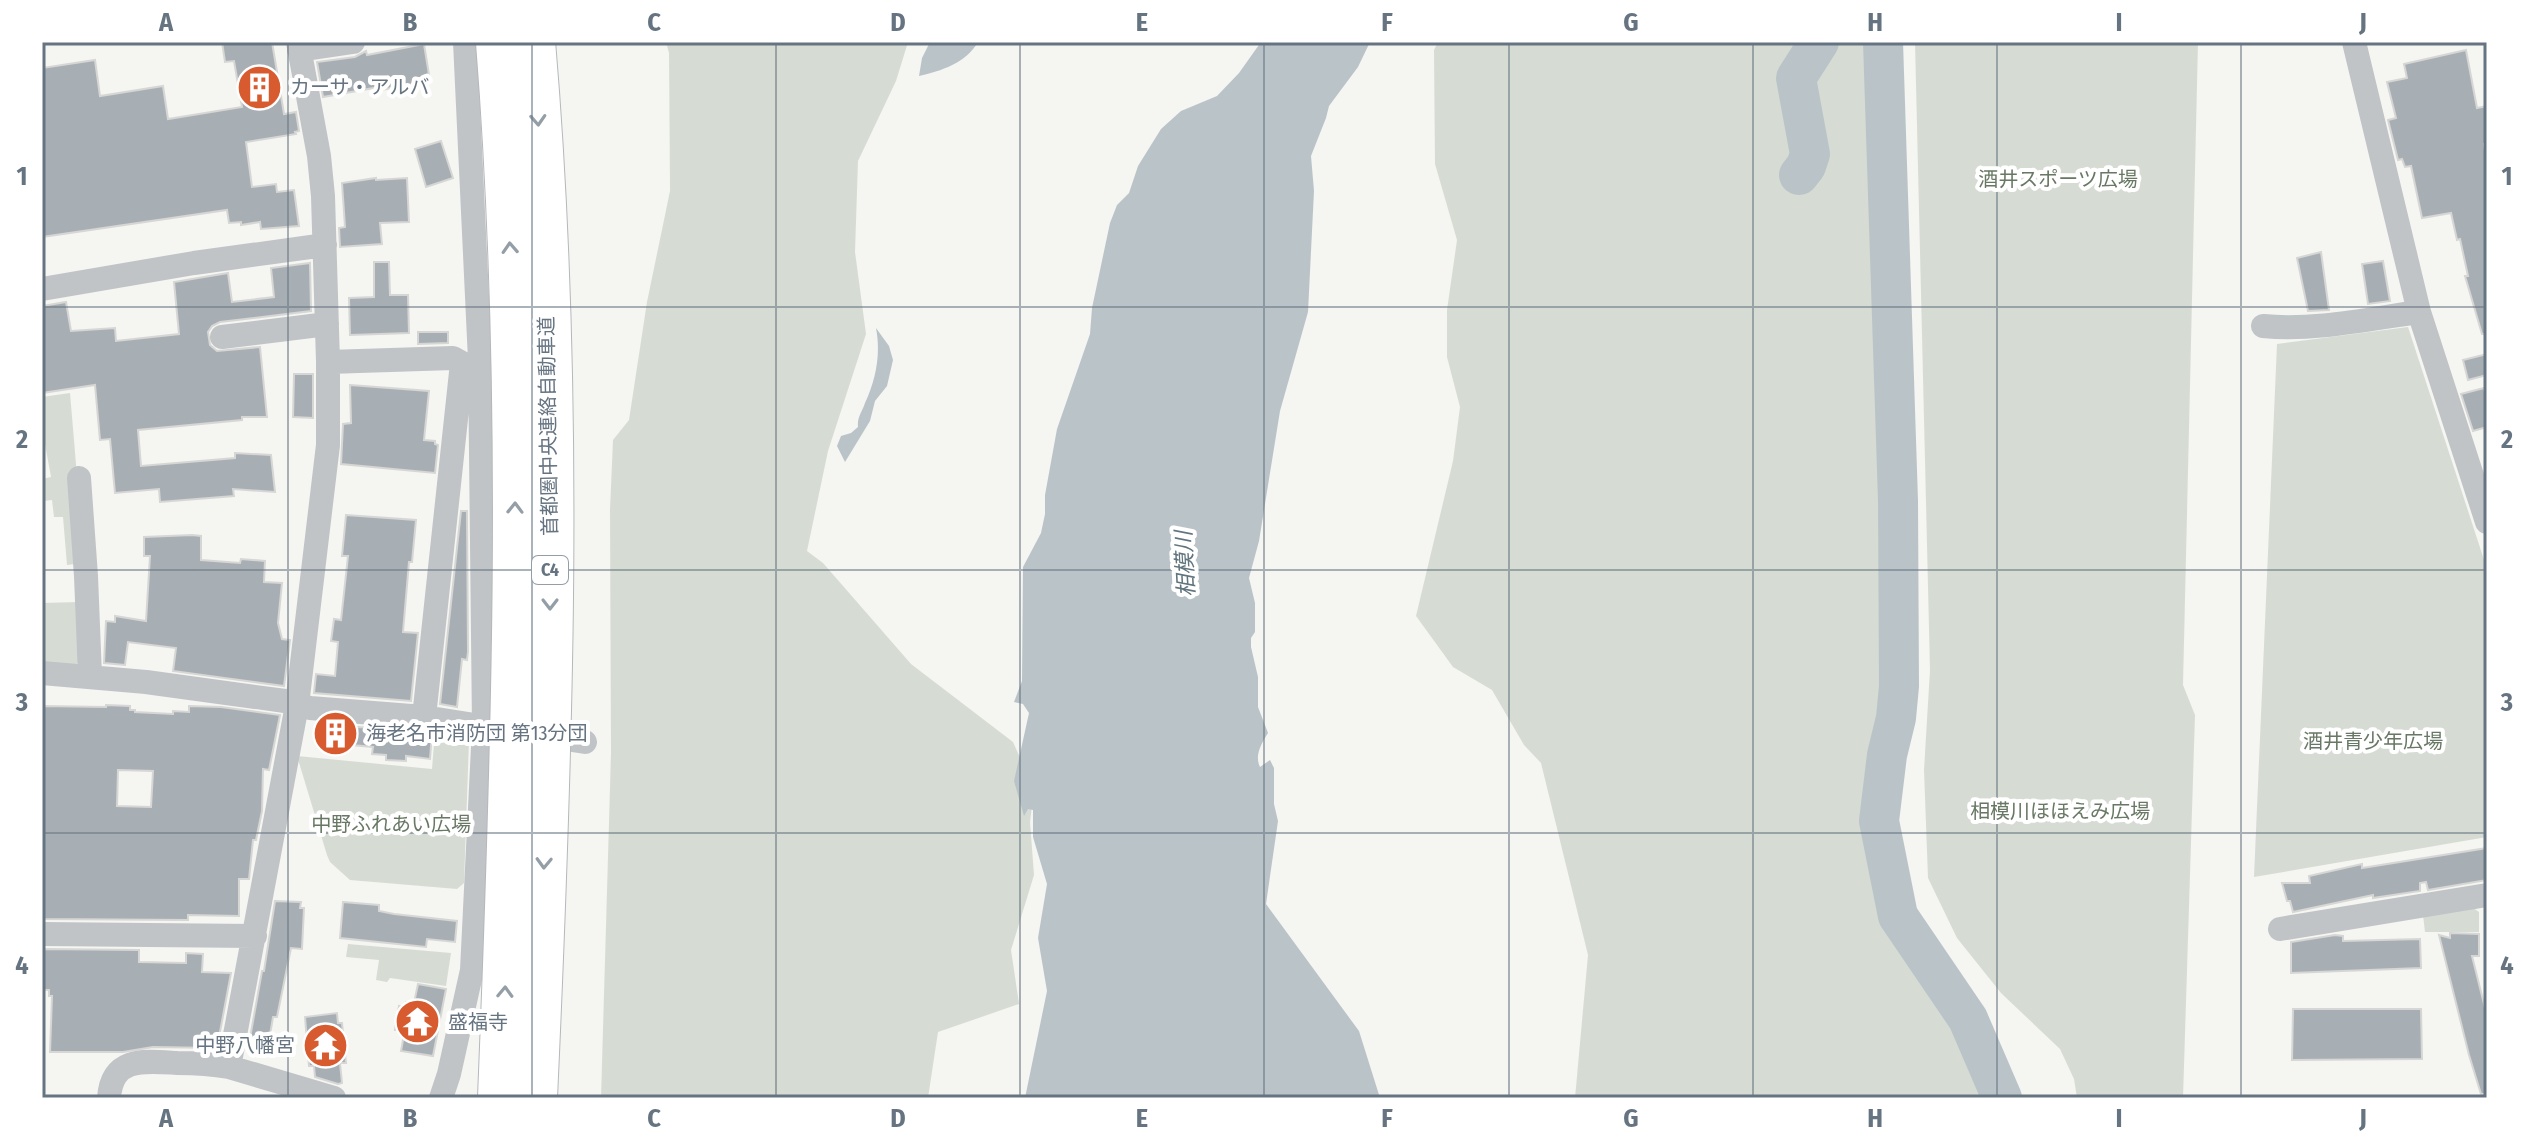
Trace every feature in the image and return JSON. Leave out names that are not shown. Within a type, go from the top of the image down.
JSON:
[{"type":"highway","name":"首都圏中央連絡自動車道","points":[[498,42],[510,262],[515,455],[506,951],[500,1098]]},
{"type":"highway","name":"首都圏中央連絡自動車道","points":[[533,42],[546,255],[550,452],[550,642],[535,1098]]},
{"type":"street","points":[[229,1067],[297,705],[328,445],[325,245],[319,156],[298,46],[353,42]]},
{"type":"street","points":[[441,1098],[472,970],[484,727],[480,360],[465,42]]},
{"type":"street","points":[[2354,42],[2419,312],[2487,522]]},
{"type":"street","points":[[42,289],[325,245]]},
{"type":"street","points":[[2263,326],[2318,325],[2419,312]]},
{"type":"street","points":[[222,337],[327,324]]},
{"type":"street","points":[[328,362],[453,358],[462,363],[424,717]]},
{"type":"street","points":[[79,478],[90,676]]},
{"type":"street","points":[[42,673],[90,676],[297,705],[424,717],[585,742]]},
{"type":"street","points":[[2280,929],[2487,895],[2487,920]]},
{"type":"street","points":[[42,934],[255,936]]},
{"type":"street","points":[[109,1098],[110,1085],[118,1071],[144,1061],[229,1067],[334,1098]]},
{"type":"green space","points":[[666,42],[908,42],[896,81],[858,161],[855,252],[866,334],[828,451],[807,551],[823,563],[911,664],[1013,742],[1034,789],[1030,822],[1034,875],[1011,950],[1019,1004],[938,1032],[928,1098],[601,1098],[611,753],[610,510],[613,440],[629,420],[647,302],[670,191],[669,53]]},
{"type":"green space","points":[[1438,42],[1800,42],[1785,70],[1804,150],[1799,175],[1809,182],[1814,115],[1805,91],[1805,75],[1827,42],[1877,42],[1893,540],[1894,666],[1894,716],[1884,758],[1882,803],[1907,899],[1920,927],[1971,1004],[1957,1026],[1965,1059],[1995,1098],[1575,1098],[1588,955],[1541,763],[1524,745],[1492,690],[1453,667],[1416,616],[1453,461],[1460,407],[1447,357],[1447,310],[1457,240],[1435,164],[1434,50]]},
{"type":"green space","name":"酒井スポーツ広場","points":[[1915,42],[2198,42],[2183,685],[2195,715],[2183,1098],[2077,1098],[2074,1079],[2060,1049],[2001,993],[1957,938],[1928,878],[1924,770],[1930,670]]},
{"type":"green space","name":"酒井青少年広場","points":[[2408,327],[2487,569],[2487,837],[2254,877],[2277,344]]},
{"type":"green space","points":[[70,393],[77,476],[75,564],[67,565],[63,517],[54,517],[52,500],[44,501],[42,479],[51,477],[42,428],[42,397]]},
{"type":"green space","points":[[78,602],[79,662],[73,667],[42,668],[42,603]]},
{"type":"green space","name":"中野ふれあい広場","points":[[435,731],[462,733],[469,740],[464,883],[457,889],[350,880],[330,862],[327,855],[297,756],[432,769]]},
{"type":"green space","points":[[2472,907],[2479,912],[2479,932],[2425,932],[2423,915]]},
{"type":"green space","points":[[348,944],[451,953],[446,986],[390,978],[387,982],[376,980],[379,960],[346,957]]},
{"type":"water","points":[[930,42],[978,42],[960,61],[919,76],[922,58]]},
{"type":"water","name":"相模川","points":[[1261,42],[1370,42],[1358,67],[1329,106],[1311,156],[1314,191],[1308,312],[1280,411],[1259,541],[1249,578],[1255,603],[1255,632],[1251,647],[1258,677],[1258,707],[1268,733],[1260,749],[1258,763],[1260,767],[1270,760],[1274,768],[1274,804],[1278,821],[1266,904],[1359,1031],[1380,1098],[1025,1098],[1047,991],[1038,938],[1047,884],[1033,837],[1033,810],[1028,809],[1024,816],[1014,781],[1029,713],[1023,704],[1014,702],[1022,681],[1023,567],[1041,533],[1057,429],[1090,334],[1092,308],[1110,223],[1117,205],[1129,193],[1138,166],[1161,129],[1181,111],[1217,96],[1239,73]]},
{"type":"water","points":[[876,328],[889,346],[893,360],[887,386],[875,401],[870,421],[845,462],[837,446],[841,436],[858,427],[872,385],[878,357]]},
{"type":"building","points":[[222,42],[272,42],[284,114],[296,112],[299,131],[246,142],[252,187],[276,184],[277,192],[294,190],[299,226],[261,229],[260,222],[229,223],[227,210],[42,237],[42,68],[95,60],[100,96],[163,86],[168,119],[242,107],[234,61],[225,62]]},
{"type":"building","points":[[424,44],[430,81],[323,97],[317,62],[355,57],[366,51],[367,55]]},
{"type":"building","points":[[2466,50],[2477,108],[2487,106],[2487,143],[2484,144],[2487,166],[2487,334],[2482,334],[2451,213],[2422,218],[2411,166],[2405,167],[2402,159],[2398,160],[2388,120],[2396,118],[2387,82],[2407,78],[2404,64]]},
{"type":"building","points":[[441,141],[453,178],[426,187],[415,149]]},
{"type":"building","points":[[407,178],[409,222],[380,223],[382,244],[340,247],[339,228],[345,227],[342,183]]},
{"type":"building","points":[[2321,252],[2329,310],[2308,311],[2297,258]]},
{"type":"building","points":[[2383,261],[2390,301],[2368,304],[2362,264]]},
{"type":"building","points":[[374,262],[389,262],[390,295],[408,295],[409,333],[350,335],[349,298],[374,297]]},
{"type":"building","points":[[310,263],[311,311],[220,322],[208,332],[210,345],[217,351],[260,347],[267,417],[242,417],[242,420],[138,430],[141,466],[235,458],[235,453],[271,455],[275,492],[233,489],[234,496],[160,502],[159,489],[115,493],[110,439],[100,440],[95,385],[42,393],[42,306],[66,302],[71,331],[115,328],[116,341],[179,334],[174,282],[228,273],[232,302],[274,297],[271,268]]},
{"type":"building","points":[[418,332],[448,332],[448,343],[418,344]]},
{"type":"building","points":[[2487,354],[2487,375],[2468,380],[2463,360]]},
{"type":"building","points":[[294,374],[313,374],[313,418],[293,417]]},
{"type":"building","points":[[350,385],[429,391],[424,440],[435,441],[438,445],[435,473],[341,464],[343,424],[351,423]]},
{"type":"building","points":[[2484,388],[2487,427],[2473,431],[2461,394]]},
{"type":"building","points":[[461,511],[467,511],[468,652],[467,660],[462,659],[457,707],[440,704]]},
{"type":"building","points":[[346,515],[416,520],[403,632],[418,633],[411,701],[314,693],[316,674],[335,676],[338,642],[331,641],[334,619],[341,620],[348,556],[342,556]]},
{"type":"building","points":[[201,536],[201,560],[265,561],[264,582],[282,583],[278,623],[282,639],[290,640],[284,686],[173,671],[176,648],[128,642],[125,665],[104,663],[106,621],[115,622],[115,616],[146,621],[150,556],[144,556],[144,537]]},
{"type":"building","points":[[42,706],[130,706],[130,710],[135,712],[173,714],[173,711],[189,712],[189,706],[221,707],[280,715],[269,770],[263,769],[262,811],[256,840],[253,840],[249,879],[239,879],[239,916],[188,915],[188,920],[42,919]],"holes":[[[118,770],[153,771],[151,807],[117,806]]]},
{"type":"building","points":[[320,724],[432,733],[430,759],[406,756],[406,761],[386,760],[386,755],[372,754],[373,747],[318,742]]},
{"type":"building","points":[[2487,848],[2487,880],[2428,890],[2426,882],[2420,883],[2420,891],[2373,898],[2373,895],[2293,912],[2282,883],[2310,883],[2309,876],[2362,864],[2362,868]]},
{"type":"building","points":[[275,901],[301,902],[300,908],[304,908],[302,949],[291,948],[269,1041],[250,1038]]},
{"type":"building","points":[[343,902],[379,905],[379,911],[394,914],[457,921],[455,942],[427,939],[426,947],[340,938]]},
{"type":"building","points":[[2450,933],[2479,934],[2479,956],[2472,956],[2487,1016],[2487,1094],[2481,1094],[2469,1055],[2439,935],[2450,938]]},
{"type":"building","points":[[2343,936],[2343,941],[2420,939],[2421,968],[2291,973],[2291,942]]},
{"type":"building","points":[[42,949],[139,950],[139,962],[186,963],[186,953],[203,954],[202,972],[231,973],[217,1048],[153,1047],[123,1052],[50,1052],[52,996],[49,996],[49,990],[42,990]]},
{"type":"building","name":"盛福寺","points":[[418,984],[446,989],[433,1056],[401,1051],[404,1035],[400,1034],[401,1030],[395,1030],[399,1006],[405,1007],[406,1002],[414,1003]]},
{"type":"building","points":[[2293,1009],[2421,1009],[2422,1059],[2292,1060]]},
{"type":"building","name":"中野八幡宮","points":[[337,1013],[338,1023],[342,1023],[346,1063],[340,1063],[342,1083],[338,1084],[315,1077],[314,1066],[309,1066],[305,1017]]},
{"type":"waterway","points":[[1799,175],[1810,154],[1796,78],[1819,42]]},
{"type":"waterway","points":[[1883,42],[1898,501],[1899,686],[1879,821],[1898,916],[1968,1019],[2002,1098]]},
{"type":"place","name":"カーサ・アルバ","points":[[259,87]]},
{"type":"place","name":"海老名市消防団 第13分団","points":[[335,733]]},
{"type":"place","name":"盛福寺","points":[[417,1022]]},
{"type":"place","name":"中野八幡宮","points":[[326,1045]]},
{"type":"park label","name":"相模川ほほえみ広場","points":[[2060,811]]}]
